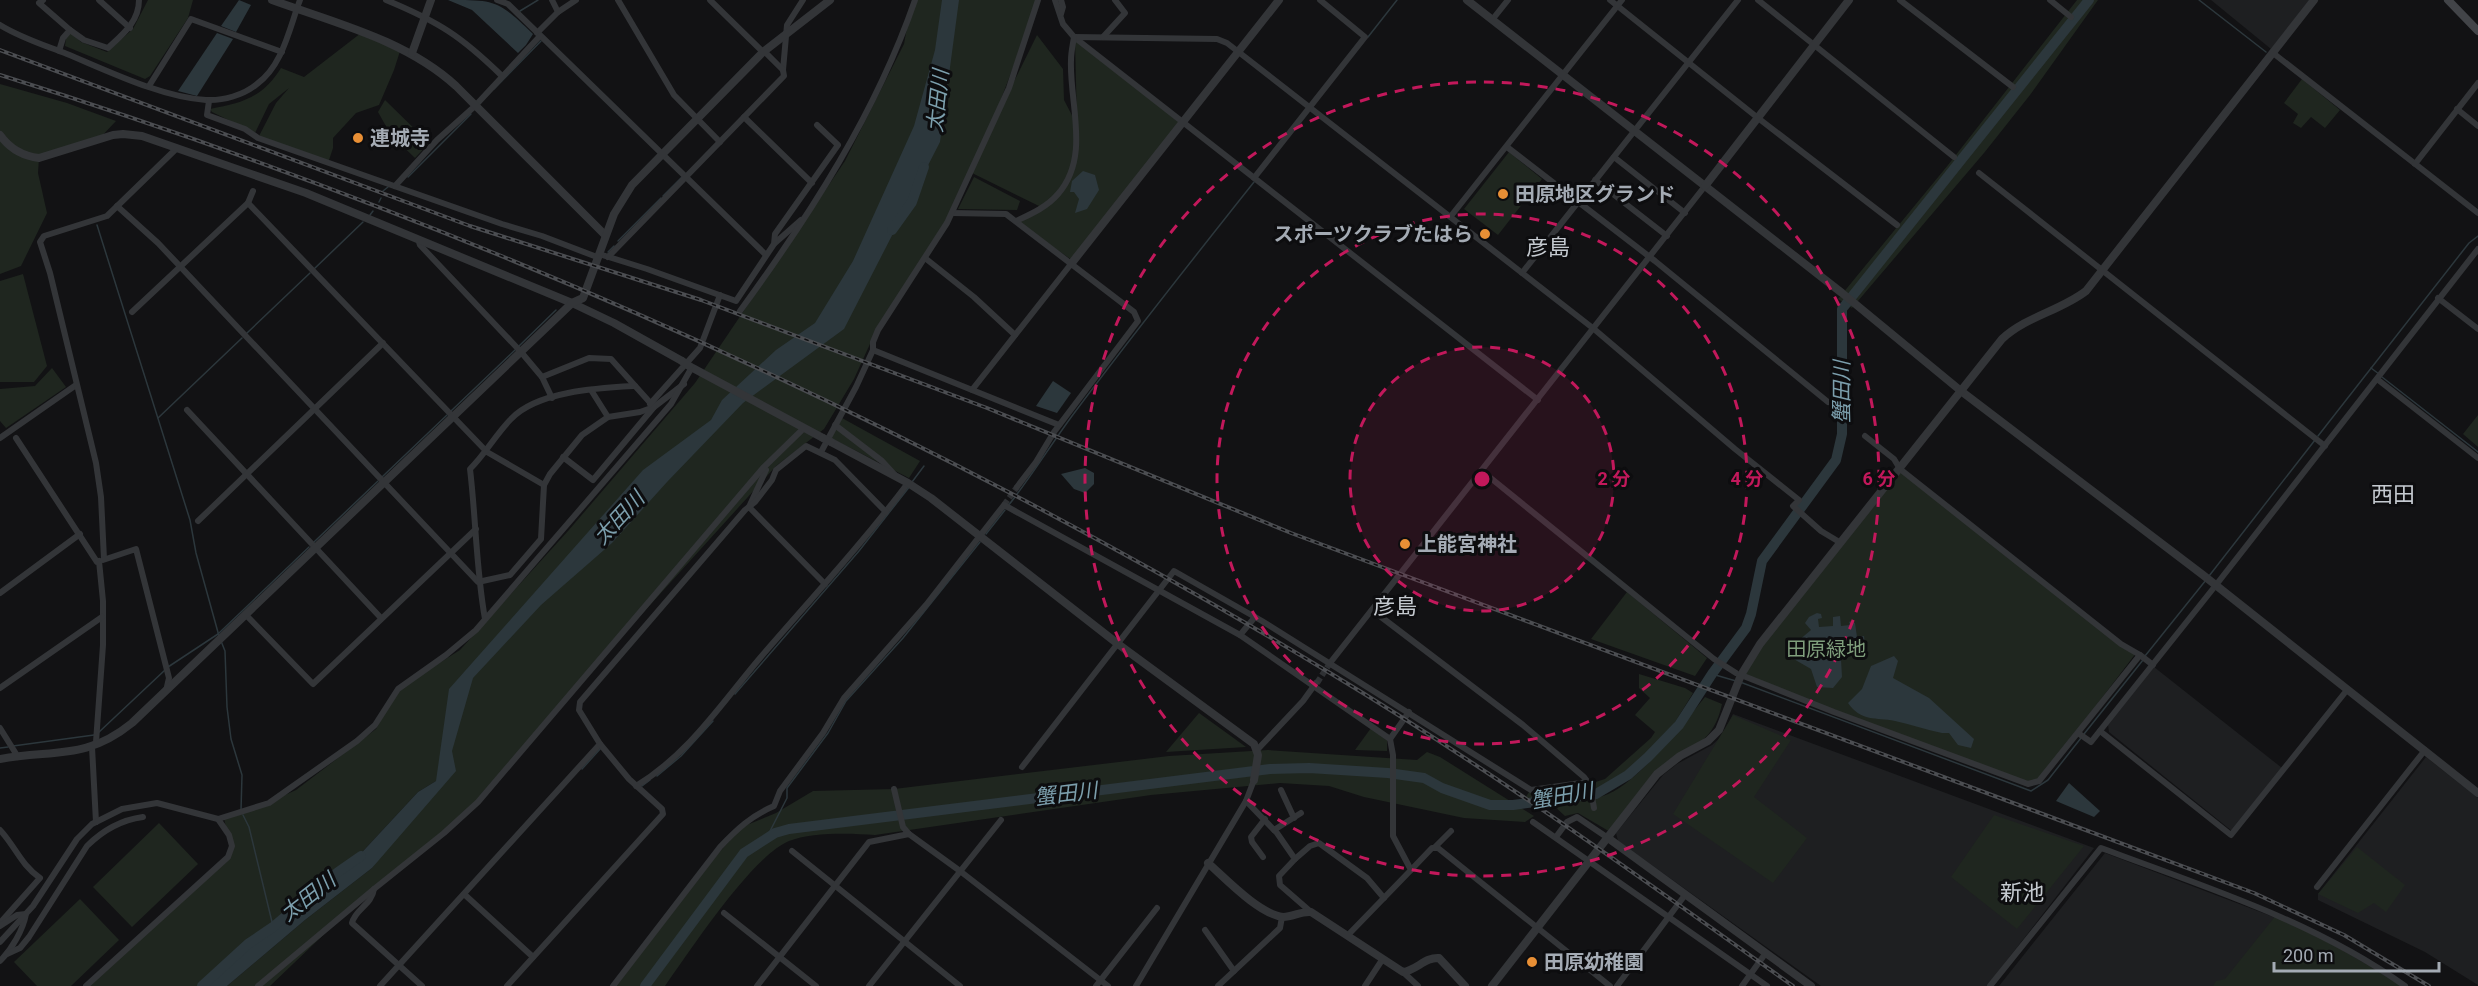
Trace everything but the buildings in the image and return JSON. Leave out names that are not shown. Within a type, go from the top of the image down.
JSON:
[{"type":"main road","points":[[2448,0],[2478,31]]},
{"type":"street","points":[[43,0],[39,3],[70,30],[84,40],[108,48],[130,28],[139,9],[139,0]]},
{"type":"street","points":[[99,0],[130,28]]},
{"type":"street","points":[[272,0],[412,53],[444,75],[605,235]]},
{"type":"street","points":[[0,25],[15,34],[149,86],[209,101],[238,95],[257,84],[271,70],[282,52],[300,0]]},
{"type":"street","points":[[386,0],[426,16],[470,44],[502,76]]},
{"type":"street","points":[[412,53],[432,0]]},
{"type":"street","points":[[497,0],[508,2],[766,255]]},
{"type":"street","points":[[552,0],[558,12]]},
{"type":"street","points":[[395,186],[437,140],[475,106],[558,12],[576,0]]},
{"type":"street","points":[[618,0],[674,95],[720,142]]},
{"type":"street","points":[[710,0],[783,70]]},
{"type":"street","points":[[608,257],[784,76],[784,35],[789,20],[803,0]]},
{"type":"street","points":[[590,313],[583,298],[605,235],[626,193],[763,52],[830,0]]},
{"type":"street","points":[[740,311],[804,218],[885,77],[915,0]]},
{"type":"street","points":[[821,452],[856,387],[873,350],[873,342],[878,330],[952,213],[1009,88],[1038,0]]},
{"type":"street","points":[[1060,0],[1060,15],[1067,30],[1074,37],[1538,400]]},
{"type":"street","points":[[1104,37],[1125,13],[1125,10],[1115,0]]},
{"type":"street","points":[[972,390],[1279,0]]},
{"type":"street","points":[[1255,179],[1365,36],[1320,0]]},
{"type":"street","points":[[1467,0],[1842,293],[1961,391],[2215,584],[2478,794]]},
{"type":"street","points":[[1492,20],[1508,0]]},
{"type":"street","points":[[1610,0],[1619,3],[1688,62],[1896,225]]},
{"type":"street","points":[[1522,273],[1738,0]]},
{"type":"street","points":[[1758,0],[1954,157]]},
{"type":"street","points":[[1330,663],[1649,259],[1849,0]]},
{"type":"street","points":[[1900,0],[2013,87]]},
{"type":"street","points":[[2050,0],[2071,17]]},
{"type":"street","points":[[1492,986],[1658,774],[1680,756],[1708,741],[1719,730],[1735,691],[1739,674],[1760,644],[2011,331],[2029,319],[2078,296],[2103,270],[2314,0]]},
{"type":"street","points":[[1451,216],[1619,3]]},
{"type":"street","points":[[149,86],[191,19],[282,52]]},
{"type":"street","points":[[59,51],[63,38],[70,30]]},
{"type":"street","points":[[1016,221],[1037,211],[1058,194],[1072,165],[1077,126],[1071,59],[1074,37]]},
{"type":"street","points":[[1074,37],[1217,39],[1239,51],[1594,329],[1735,449],[1799,500],[1793,506],[1804,517],[1841,543]]},
{"type":"street","points":[[2273,53],[2478,213]]},
{"type":"street","points":[[2415,164],[2478,83]]},
{"type":"street","points":[[209,101],[207,115],[245,129],[258,138],[598,256],[608,257],[736,301],[774,244],[804,218]]},
{"type":"street","points":[[2457,109],[2478,126]]},
{"type":"street","points":[[744,117],[812,183]]},
{"type":"street","points":[[774,244],[775,234],[838,145],[817,125]]},
{"type":"street","points":[[0,135],[13,149],[30,157],[39,158],[123,134],[142,136],[306,194],[418,239],[572,303],[614,323],[908,483],[980,535],[1118,644],[1254,744],[1258,753],[1254,780],[1246,801],[1136,986]]},
{"type":"street","points":[[1507,147],[1828,402]]},
{"type":"street","points":[[96,822],[92,747],[96,742],[101,683],[101,497],[96,464],[50,273],[40,242],[44,236],[99,219],[117,206],[177,148]]},
{"type":"street","points":[[1614,157],[1685,213]]},
{"type":"street","points":[[1979,173],[2324,445]]},
{"type":"street","points":[[1595,180],[1667,236]]},
{"type":"street","points":[[132,312],[248,203],[253,191]]},
{"type":"street","points":[[248,203],[487,452],[544,485]]},
{"type":"street","points":[[117,206],[158,243],[478,582]]},
{"type":"street","points":[[952,213],[1006,214],[1134,312],[1138,321],[1059,425],[1017,487]]},
{"type":"street","points":[[418,239],[420,245],[521,352],[542,377],[552,398]]},
{"type":"street","points":[[2078,733],[2091,742],[2478,249]]},
{"type":"street","points":[[925,258],[974,297],[1015,335]]},
{"type":"street","points":[[563,457],[593,480],[700,348],[720,295]]},
{"type":"street","points":[[0,759],[68,753],[92,747],[122,731],[166,692],[572,303],[583,298]]},
{"type":"street","points":[[2438,298],[2478,329]]},
{"type":"street","points":[[198,521],[383,343]]},
{"type":"street","points":[[873,350],[1059,425]]},
{"type":"street","points":[[542,377],[589,358],[611,359],[652,405]]},
{"type":"street","points":[[0,942],[46,889],[77,839],[96,822],[122,809],[157,803],[218,819],[269,803],[357,741],[375,725],[398,689],[466,639],[485,619],[671,404],[684,384],[688,364]]},
{"type":"street","points":[[2377,379],[2478,458]]},
{"type":"street","points":[[478,582],[510,575],[541,539],[544,485],[550,474],[582,435],[608,417],[639,412],[684,384]]},
{"type":"street","points":[[0,438],[76,385]]},
{"type":"street","points":[[485,619],[478,582],[477,529],[470,469],[487,452],[511,419],[528,406],[552,398],[591,390],[635,386]]},
{"type":"street","points":[[591,390],[608,417]]},
{"type":"street","points":[[187,411],[381,618]]},
{"type":"street","points":[[835,425],[882,461],[895,476]]},
{"type":"street","points":[[258,986],[444,833],[478,802],[768,463],[803,427]]},
{"type":"street","points":[[1864,436],[1894,459],[1900,469],[2121,644],[2153,664]]},
{"type":"street","points":[[16,438],[97,562],[136,549],[169,678],[166,692]]},
{"type":"street","points":[[507,986],[663,814],[662,809],[636,786],[600,744],[579,710],[580,702],[772,480],[776,470],[806,446],[836,460],[886,512]]},
{"type":"street","points":[[749,507],[768,463]]},
{"type":"street","points":[[1482,471],[1714,659],[1739,674],[2028,784],[2039,780],[2140,655]]},
{"type":"street","points":[[636,786],[663,768],[686,747],[886,512],[908,483]]},
{"type":"street","points":[[749,507],[825,584]]},
{"type":"street","points":[[613,986],[720,847],[740,826],[758,813],[774,806],[780,791],[823,733],[844,698],[926,604],[980,535],[1008,507],[1240,635],[1316,684],[1390,739],[1393,755],[1393,836],[1411,870]]},
{"type":"street","points":[[246,615],[313,684],[477,529]]},
{"type":"street","points":[[0,593],[80,534]]},
{"type":"street","points":[[1022,767],[1174,571],[1330,663],[1531,790],[1589,784]]},
{"type":"street","points":[[1372,610],[1523,726],[1589,784],[1594,808]]},
{"type":"street","points":[[0,688],[102,617]]},
{"type":"street","points":[[1240,635],[1255,617]]},
{"type":"street","points":[[1258,753],[1316,684]]},
{"type":"street","points":[[2100,731],[2231,835],[2347,690]]},
{"type":"street","points":[[1390,739],[1409,712]]},
{"type":"street","points":[[0,728],[18,757]]},
{"type":"street","points":[[380,986],[600,744]]},
{"type":"street","points":[[2317,887],[2425,750]]},
{"type":"street","points":[[894,789],[903,827],[909,834],[960,871],[1098,983],[1107,986]]},
{"type":"street","points":[[1281,790],[1294,818]]},
{"type":"street","points":[[1246,801],[1265,819],[1295,859]]},
{"type":"street","points":[[1274,830],[1301,813]]},
{"type":"street","points":[[7,954],[20,948],[29,937],[87,846],[97,835],[114,825],[143,817]]},
{"type":"street","points":[[1556,837],[1567,822],[1577,817],[1811,986]]},
{"type":"street","points":[[86,986],[228,857],[232,846],[230,835],[218,819]]},
{"type":"street","points":[[1263,857],[1251,837],[1265,819]]},
{"type":"street","points":[[869,986],[1001,820]]},
{"type":"street","points":[[1533,822],[1767,986]]},
{"type":"street","points":[[0,830],[13,844],[26,868],[40,878],[0,924]]},
{"type":"street","points":[[1348,934],[1451,831]]},
{"type":"street","points":[[757,986],[869,842],[909,834]]},
{"type":"street","points":[[1384,898],[1367,878],[1318,843],[1310,846],[1279,876],[1280,885],[1311,912],[1403,972],[1418,986]]},
{"type":"street","points":[[1435,847],[1610,986]]},
{"type":"street","points":[[1990,986],[2101,848],[2281,916],[2338,945],[2405,986]]},
{"type":"street","points":[[792,851],[960,986]]},
{"type":"street","points":[[1208,863],[1238,890],[1270,912],[1282,917],[1303,911],[1311,912]]},
{"type":"street","points":[[374,889],[368,903],[356,914],[352,923],[422,986]]},
{"type":"street","points":[[464,894],[533,957]]},
{"type":"street","points":[[1617,986],[1685,895]]},
{"type":"street","points":[[1098,983],[1157,908]]},
{"type":"street","points":[[724,913],[816,986]]},
{"type":"street","points":[[0,961],[7,954],[24,923],[26,914]]},
{"type":"street","points":[[0,924],[16,915],[26,914]]},
{"type":"street","points":[[1218,986],[1280,928],[1282,917]]},
{"type":"street","points":[[1205,930],[1234,971]]},
{"type":"street","points":[[1742,986],[1765,954]]},
{"type":"street","points":[[1403,972],[1417,968],[1433,957],[1439,958],[1465,986]]},
{"type":"street","points":[[1365,986],[1382,960]]},
{"type":"shaded area","points":[[2211,0],[2310,0],[2271,49]]},
{"type":"shaded area","points":[[2154,667],[2282,768],[2232,831],[2109,732],[2108,725]]},
{"type":"shaded area","points":[[1733,714],[2094,848],[1987,986],[1821,986],[1618,841],[1616,833],[1663,775],[1677,764],[1712,745],[1722,736]]},
{"type":"shaded area","points":[[2426,757],[2478,798],[2478,985],[2425,952],[2318,900],[2318,894]]},
{"type":"shaded area","points":[[2105,853],[2292,924],[2403,986],[1999,986]]},
{"type":"green space","points":[[148,0],[193,0],[188,18],[150,76],[145,79],[65,46],[66,38],[71,33],[81,42],[107,52],[133,29]]},
{"type":"green space","points":[[912,0],[1039,0],[986,138],[1037,35],[1063,69],[1064,100],[1077,125],[1075,40],[1179,122],[1072,260],[1018,223],[1039,206],[970,172],[939,237],[880,322],[854,379],[824,429],[776,466],[458,821],[363,897],[270,986],[227,986],[305,920],[372,868],[436,781],[418,792],[352,863],[199,986],[86,986],[231,853],[224,818],[261,806],[296,790],[376,729],[398,689],[460,650],[568,531],[695,383],[845,161],[904,44]]},
{"type":"green space","points":[[2077,0],[2098,0],[2030,95],[1984,153],[1852,308],[1838,299],[1948,165]]},
{"type":"green space","points":[[361,33],[401,48],[379,105],[356,113],[333,138],[333,148],[328,163],[258,138],[276,103],[289,88],[269,104],[255,133],[210,109],[251,97],[267,86],[281,68],[304,77]]},
{"type":"green space","points":[[2302,79],[2340,110],[2325,128],[2311,117],[2301,128],[2293,123],[2298,114],[2284,103]]},
{"type":"green space","points":[[0,84],[67,103],[116,121],[97,141],[39,158],[38,173],[47,213],[21,266],[0,274]]},
{"type":"green space","points":[[385,100],[429,143],[415,158],[391,135],[378,112]]},
{"type":"green space","name":"田原地区グランド","points":[[1509,152],[1542,179],[1498,235],[1464,209]]},
{"type":"green space","points":[[974,177],[1020,201],[1017,210],[958,209]]},
{"type":"green space","points":[[23,274],[47,366],[34,382],[0,382],[0,281]]},
{"type":"green space","points":[[52,368],[66,387],[6,428],[0,421],[0,389],[35,386]]},
{"type":"green space","points":[[2478,415],[2478,447],[2463,434]]},
{"type":"green space","points":[[842,418],[920,461],[909,478],[831,438]]},
{"type":"green space","name":"田原緑地","points":[[1900,469],[2136,653],[2039,781],[2032,784],[1741,675],[1750,659]]},
{"type":"green space","points":[[1627,592],[1707,658],[1695,676],[1591,639]]},
{"type":"green space","points":[[1639,674],[1685,688],[1693,693],[1669,732],[1625,773],[1604,787],[1591,792],[1561,796],[1532,799],[1526,797],[1529,792],[1586,785],[1605,779],[1651,738],[1655,732],[1635,715],[1650,698],[1639,688]]},
{"type":"green space","points":[[1705,697],[1722,704],[1712,729],[1698,744],[1655,777],[1612,833],[1578,813],[1565,816],[1552,804],[1597,798],[1616,790],[1658,753]]},
{"type":"green space","points":[[1199,713],[1246,747],[1166,752]]},
{"type":"green space","points":[[1733,715],[1791,740],[1754,797],[1807,838],[1773,883],[1673,814]]},
{"type":"green space","points":[[1371,728],[1387,740],[1387,751],[1355,750]]},
{"type":"green space","points":[[1268,750],[1417,760],[1427,752],[1440,757],[1534,816],[1525,822],[1464,818],[1364,797],[1329,786],[1280,783],[1151,795],[875,835],[808,836],[789,841],[774,850],[758,865],[722,906],[665,986],[616,986],[716,856],[742,827],[776,813],[813,791],[894,789],[1169,756]]},
{"type":"green space","points":[[1994,815],[2084,846],[2017,929],[1951,877]]},
{"type":"green space","points":[[159,823],[198,864],[132,927],[93,887]]},
{"type":"green space","points":[[2357,847],[2405,885],[2386,912],[2374,903],[2358,913],[2318,894]]},
{"type":"green space","points":[[80,899],[119,940],[71,986],[37,986],[14,962]]},
{"type":"green space","points":[[2277,914],[2403,986],[2213,986],[2216,981],[2225,979]]},
{"type":"water","points":[[239,0],[251,5],[236,32],[221,26]]},
{"type":"water","points":[[448,0],[495,4],[512,14],[533,34],[518,53],[472,10]]},
{"type":"water","points":[[942,0],[959,0],[940,142],[844,329],[743,403],[612,543],[541,605],[473,678],[452,751],[456,771],[372,868],[305,920],[227,986],[199,986],[352,863],[418,792],[436,781],[449,689],[643,470],[711,420],[722,400],[776,350],[815,323],[853,261],[914,126],[935,50]]},
{"type":"water","points":[[217,33],[233,39],[197,96],[178,91]]},
{"type":"water","points":[[1083,171],[1095,175],[1099,190],[1087,209],[1075,213],[1079,199],[1074,192],[1070,192],[1072,181]]},
{"type":"water","points":[[1053,381],[1071,393],[1057,413],[1036,406]]},
{"type":"water","points":[[1085,468],[1094,473],[1094,484],[1085,493],[1074,489],[1061,474]]},
{"type":"water","points":[[1817,613],[1821,614],[1822,618],[1818,619],[1819,627],[1833,626],[1833,617],[1840,616],[1841,626],[1850,625],[1851,621],[1855,623],[1857,637],[1864,636],[1865,643],[1845,650],[1841,659],[1842,677],[1833,688],[1817,687],[1811,669],[1792,658],[1790,651],[1792,638],[1798,641],[1811,630],[1805,623],[1809,617]]},
{"type":"water","points":[[1894,656],[1898,661],[1893,678],[1929,698],[1974,739],[1971,748],[1958,745],[1949,733],[1936,732],[1895,721],[1869,718],[1853,709],[1848,703],[1862,689],[1871,666]]},
{"type":"water","points":[[2069,783],[2100,811],[2094,817],[2056,801]]},
{"type":"waterway","points":[[520,11],[538,0]]},
{"type":"waterway","points":[[1368,37],[1397,0]]},
{"type":"waterway","name":"蟹田川","points":[[645,986],[744,853],[775,833],[789,829],[1270,769],[1309,768],[1388,773],[1424,778],[1442,788],[1490,805],[1513,805],[1596,794],[1628,775],[1679,725],[1712,674],[1746,628],[1762,561],[1836,460],[1842,434],[1842,309],[2089,0]]},
{"type":"waterway","points":[[2199,0],[2266,52]]},
{"type":"waterway","points":[[494,89],[541,41]]},
{"type":"waterway","points":[[408,177],[471,114]]},
{"type":"waterway","name":"太田川","points":[[892,230],[912,202],[924,167]]},
{"type":"waterway","points":[[663,196],[682,177]]},
{"type":"waterway","points":[[1008,506],[1094,386],[1254,182]]},
{"type":"waterway","points":[[383,191],[388,187]]},
{"type":"waterway","points":[[379,202],[381,198]]},
{"type":"waterway","points":[[618,241],[661,198]]},
{"type":"waterway","points":[[370,215],[373,211]]},
{"type":"waterway","points":[[314,269],[363,222]]},
{"type":"waterway","points":[[97,225],[190,520],[196,553],[219,636]]},
{"type":"waterway","points":[[2318,436],[2469,243],[2478,236]]},
{"type":"waterway","points":[[608,252],[614,246]]},
{"type":"waterway","points":[[247,333],[310,273]]},
{"type":"waterway","points":[[519,346],[556,310]]},
{"type":"waterway","points":[[158,418],[242,338]]},
{"type":"waterway","points":[[451,411],[515,350]]},
{"type":"waterway","points":[[2371,368],[2379,374]]},
{"type":"waterway","points":[[2382,377],[2478,452]]},
{"type":"waterway","points":[[382,477],[447,415]]},
{"type":"waterway","points":[[2209,576],[2315,440]]},
{"type":"waterway","points":[[912,482],[924,466]]},
{"type":"waterway","points":[[314,542],[378,481]]},
{"type":"waterway","points":[[735,694],[859,551],[910,486]]},
{"type":"waterway","points":[[986,534],[1005,510]]},
{"type":"waterway","points":[[767,837],[787,798],[787,788],[828,733],[846,701],[903,638],[980,542]]},
{"type":"waterway","points":[[168,667],[218,634],[309,547]]},
{"type":"waterway","points":[[2145,656],[2206,580]]},
{"type":"waterway","points":[[221,641],[225,651],[227,707],[231,739],[242,775],[241,810]]},
{"type":"waterway","points":[[2084,734],[2143,660]]},
{"type":"waterway","points":[[98,733],[165,670]]},
{"type":"waterway","points":[[1712,674],[1736,681]]},
{"type":"waterway","points":[[1740,682],[2031,791],[2048,780],[2081,738]]},
{"type":"waterway","points":[[657,776],[681,756],[713,721]]},
{"type":"waterway","points":[[13,746],[94,735]]},
{"type":"waterway","points":[[0,748],[8,747]]},
{"type":"waterway","points":[[582,769],[601,748]]},
{"type":"waterway","points":[[642,786],[650,780]]},
{"type":"waterway","points":[[243,815],[249,827],[273,926]]},
{"type":"waterway","name":"太田川","points":[[202,986],[248,944],[273,927],[338,872],[361,856]]},
{"type":"tunnel","points":[[1004,505],[1017,487]]},
{"type":"tunnel","points":[[1317,683],[1330,663]]},
{"type":"railway","points":[[0,50],[470,226],[701,300],[987,408],[1291,533],[2254,893],[2344,935],[2429,986]]},
{"type":"railway","points":[[0,75],[175,132],[346,195],[516,262],[683,334],[848,411],[1011,493],[1171,580],[1390,710],[1564,825],[1793,986]]},
{"type":"place","name":"連城寺","points":[[358,138]]},
{"type":"place","name":"田原地区グランド","points":[[1503,194]]},
{"type":"place","name":"スポーツクラブたはら","points":[[1485,234]]},
{"type":"place","name":"上能宮神社","points":[[1405,544]]},
{"type":"place","name":"田原幼稚園","points":[[1532,962]]},
{"type":"district","name":"彦島","points":[[1548,247]]},
{"type":"district","name":"西田","points":[[2393,494]]},
{"type":"district","name":"彦島","points":[[1395,606]]},
{"type":"district","name":"新池","points":[[2022,892]]}]
